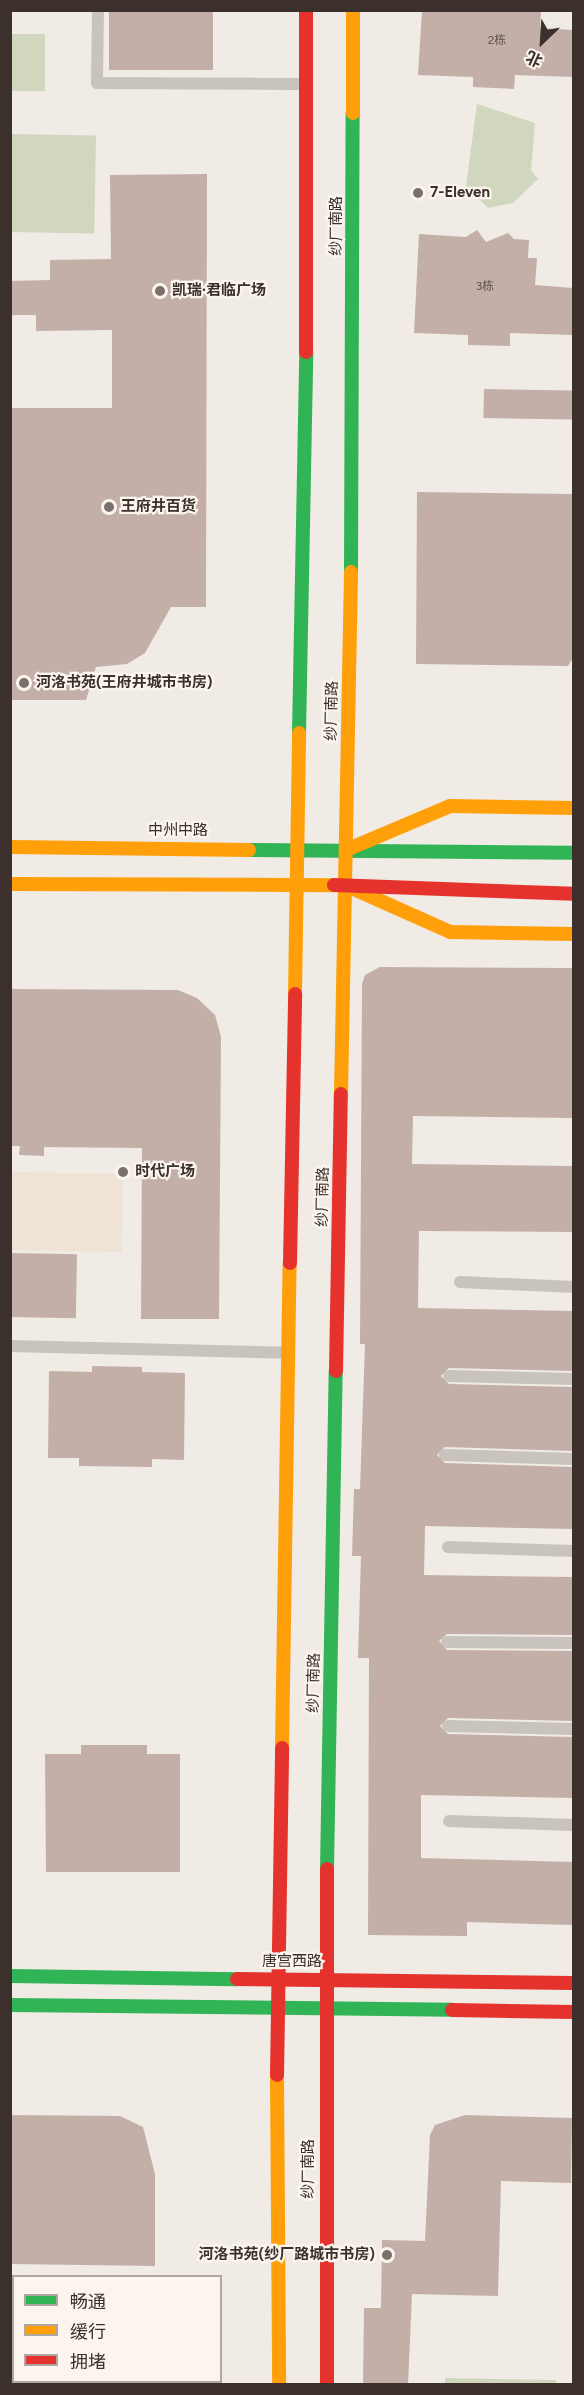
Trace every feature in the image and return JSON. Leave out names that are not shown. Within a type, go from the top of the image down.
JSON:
[{"type":"main road","name":"纱厂南路","points":[[279,2385],[277,2008],[298,848],[306,10]]},
{"type":"main road","name":"纱厂南路","points":[[327,2385],[325,2008],[354,371],[353,10]]},
{"type":"main road","name":"中州中路","points":[[346,850],[450,807],[573,808]]},
{"type":"main road","name":"中州中路","points":[[10,847],[298,848],[573,854]]},
{"type":"main road","points":[[10,884],[345,885],[573,894]]},
{"type":"main road","points":[[345,885],[450,932],[573,934]]},
{"type":"main road","name":"唐宫西路","points":[[10,1976],[326,1978],[573,1983]]},
{"type":"main road","points":[[10,2005],[573,2012]]},
{"type":"lane","points":[[98,10],[97,83],[306,84]]},
{"type":"lane","points":[[460,1282],[573,1287]]},
{"type":"lane","points":[[10,1346],[289,1353]]},
{"type":"lane","points":[[449,1376],[573,1379]]},
{"type":"lane","points":[[445,1455],[573,1459]]},
{"type":"lane","points":[[448,1547],[573,1551]]},
{"type":"lane","points":[[447,1642],[573,1643]]},
{"type":"lane","points":[[448,1726],[573,1729]]},
{"type":"lane","points":[[448,1821],[573,1825]]},
{"type":"green space","points":[[11,34],[45,34],[45,91],[11,91]]},
{"type":"green space","points":[[477,104],[535,123],[531,170],[538,179],[513,203],[488,208],[466,186]]},
{"type":"green space","points":[[11,134],[96,135],[94,233],[10,232]]},
{"type":"green space","points":[[445,2378],[556,2380],[556,2384],[445,2384]]},
{"type":"shaded area","points":[[11,1172],[123,1174],[122,1252],[10,1250]]},
{"type":"building","points":[[109,10],[213,10],[213,70],[109,70]]},
{"type":"building","points":[[422,10],[541,10],[540,28],[573,30],[573,77],[515,75],[514,89],[473,87],[473,77],[418,75]]},
{"type":"building","name":"王府井百货","points":[[207,174],[206,607],[171,607],[145,653],[127,664],[96,667],[86,700],[10,700],[10,408],[112,408],[112,330],[36,331],[36,315],[10,315],[10,281],[50,280],[50,260],[111,259],[110,175]]},
{"type":"building","points":[[477,230],[486,242],[508,233],[514,239],[529,240],[528,258],[537,258],[535,285],[573,288],[573,335],[510,333],[510,346],[468,345],[468,335],[414,333],[419,234],[466,237]]},
{"type":"building","points":[[484,389],[573,391],[572,420],[483,418]]},
{"type":"building","points":[[417,492],[573,494],[573,658],[568,666],[416,664]]},
{"type":"building","points":[[380,967],[573,968],[573,1118],[413,1116],[412,1164],[573,1166],[573,1232],[419,1231],[418,1308],[573,1311],[573,1371],[449,1368],[441,1376],[449,1384],[573,1387],[573,1451],[445,1447],[437,1455],[445,1463],[573,1467],[573,1529],[425,1526],[424,1575],[573,1577],[573,1635],[447,1634],[439,1641],[447,1650],[573,1651],[573,1721],[448,1718],[440,1726],[448,1734],[573,1737],[573,1798],[421,1795],[421,1858],[573,1862],[573,1925],[467,1922],[467,1936],[368,1935],[369,1658],[358,1658],[361,1556],[352,1556],[354,1489],[360,1489],[365,1344],[360,1344],[362,984],[365,975]]},
{"type":"building","name":"时代广场","points":[[10,989],[178,990],[197,998],[215,1015],[221,1037],[219,1319],[141,1319],[142,1148],[44,1147],[44,1156],[19,1155],[20,1146],[10,1146]]},
{"type":"building","points":[[10,1253],[77,1254],[76,1318],[10,1317]]},
{"type":"building","points":[[92,1366],[142,1367],[142,1372],[185,1373],[184,1460],[152,1459],[152,1467],[79,1466],[79,1458],[48,1458],[49,1371],[92,1372]]},
{"type":"building","points":[[81,1745],[147,1745],[147,1754],[180,1754],[180,1872],[46,1872],[45,1754],[81,1754]]},
{"type":"building","points":[[10,2115],[120,2116],[143,2127],[155,2174],[155,2266],[10,2264]]},
{"type":"building","points":[[465,2115],[572,2118],[571,2183],[501,2181],[498,2296],[412,2294],[408,2385],[363,2385],[364,2308],[381,2308],[382,2240],[425,2241],[430,2135],[435,2125]]},
{"type":"traffic: fast","points":[[351,572],[353,113]]},
{"type":"traffic: fast","points":[[299,733],[306,352]]},
{"type":"traffic: fast","points":[[249,850],[574,853]]},
{"type":"traffic: fast","points":[[327,1869],[336,1371]]},
{"type":"traffic: fast","points":[[10,1976],[237,1979]]},
{"type":"traffic: fast","points":[[10,2005],[452,2010]]},
{"type":"traffic: slow","points":[[353,10],[353,113]]},
{"type":"traffic: slow","points":[[341,1094],[351,572]]},
{"type":"traffic: slow","points":[[295,994],[299,733]]},
{"type":"traffic: slow","points":[[346,850],[450,806],[574,808]]},
{"type":"traffic: slow","points":[[10,847],[249,850]]},
{"type":"traffic: slow","points":[[10,884],[334,885]]},
{"type":"traffic: slow","points":[[345,885],[450,932],[574,934]]},
{"type":"traffic: slow","points":[[282,1748],[290,1263]]},
{"type":"traffic: slow","points":[[277,2075],[279,2384]]},
{"type":"traffic: jam","points":[[306,10],[306,352]]},
{"type":"traffic: jam","points":[[334,885],[574,894]]},
{"type":"traffic: jam","points":[[290,1263],[295,994]]},
{"type":"traffic: jam","points":[[336,1371],[341,1094]]},
{"type":"traffic: jam","points":[[277,2075],[282,1748]]},
{"type":"traffic: jam","points":[[327,1869],[327,2384]]},
{"type":"traffic: jam","points":[[237,1979],[574,1983]]},
{"type":"traffic: jam","points":[[452,2010],[574,2012]]},
{"type":"place","name":"7-Eleven","points":[[418,193]]},
{"type":"place","name":"凯瑞·君临广场","points":[[160,291]]},
{"type":"place","name":"王府井百货","points":[[109,507]]},
{"type":"place","name":"河洛书苑(王府井城市书房)","points":[[24,683]]},
{"type":"place","name":"时代广场","points":[[123,1172]]},
{"type":"place","name":"河洛书苑(纱厂路城市书房)","points":[[387,2255]]}]
